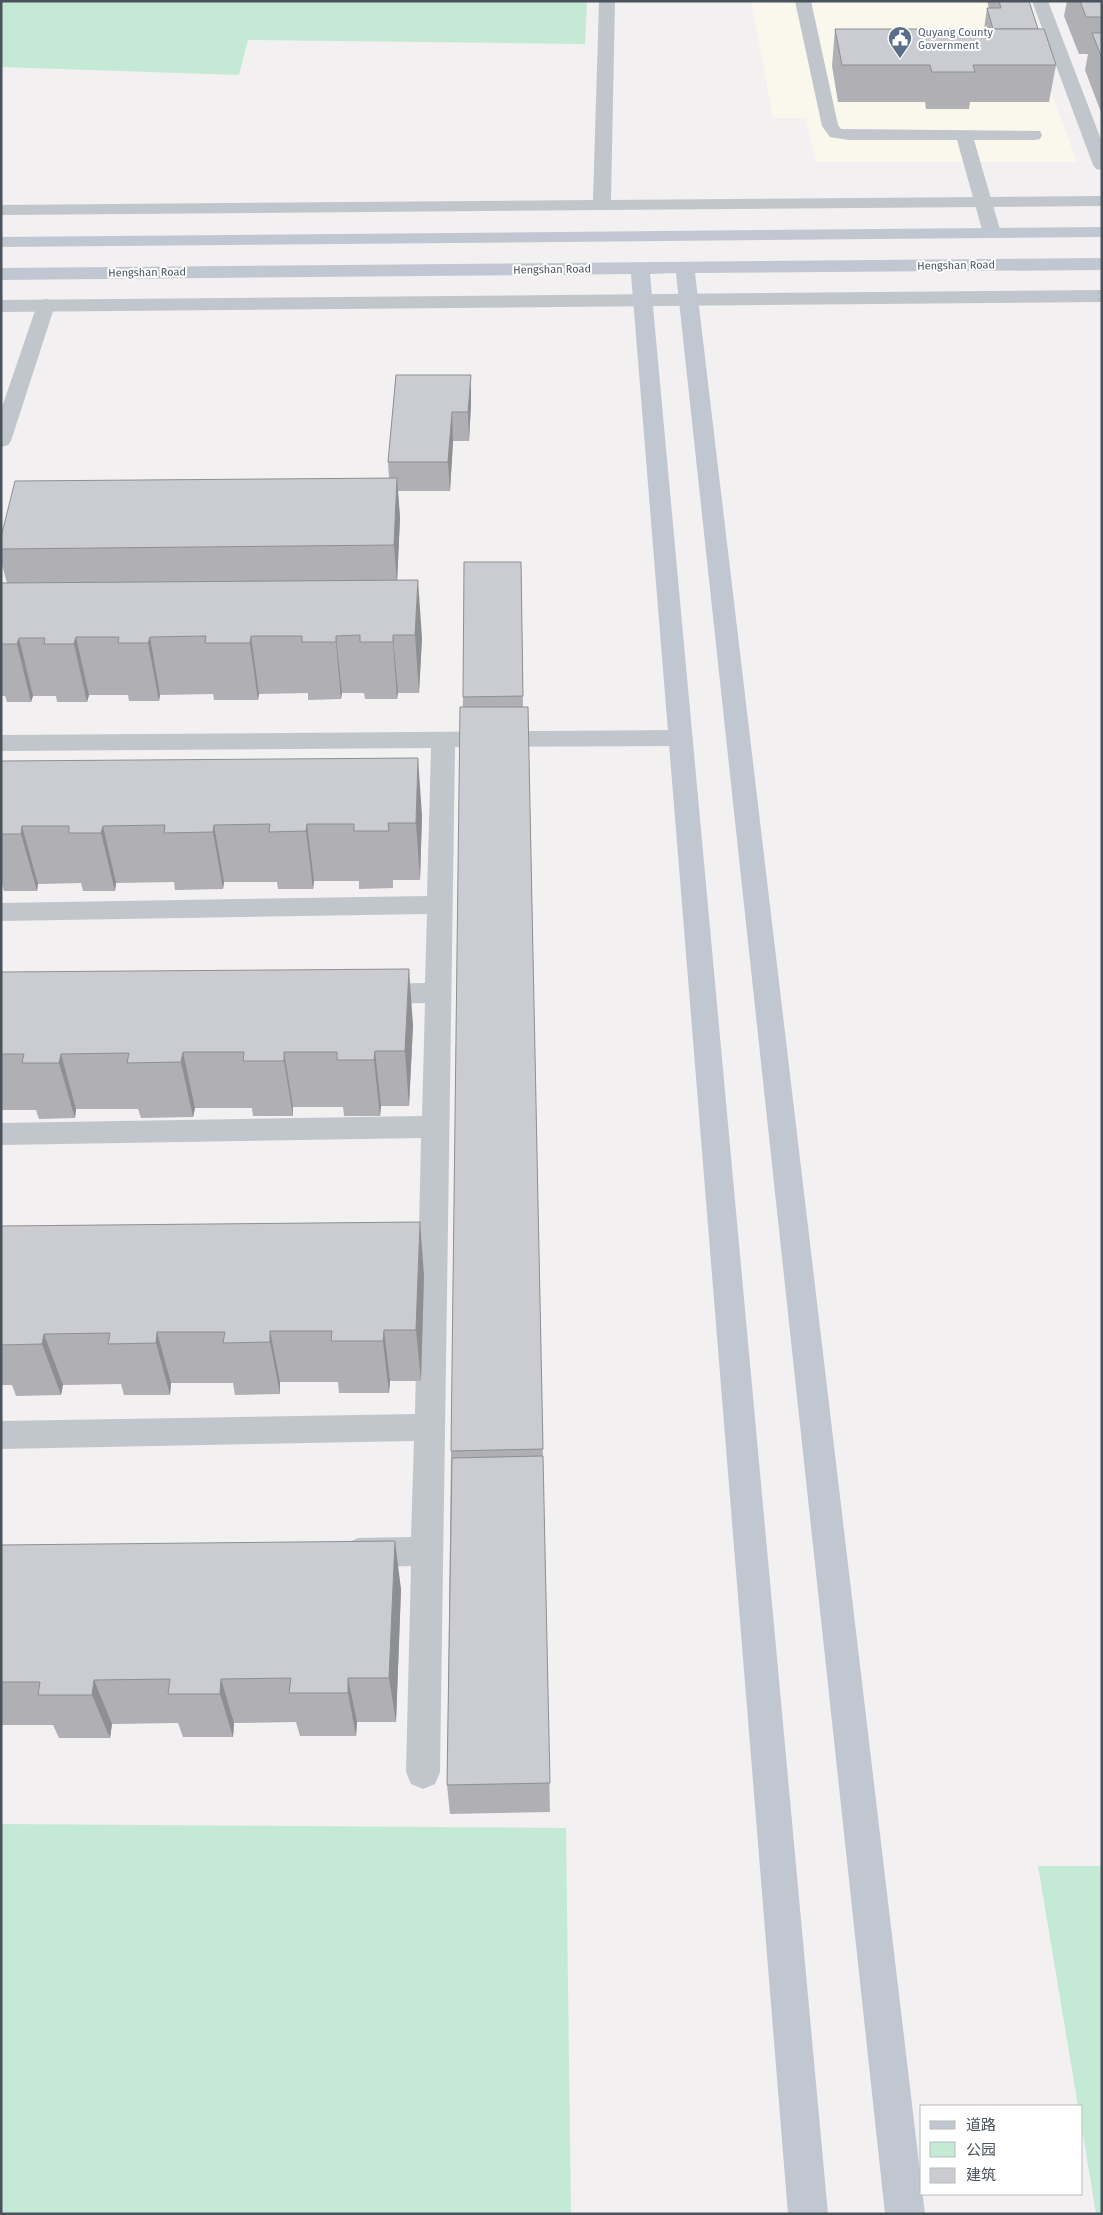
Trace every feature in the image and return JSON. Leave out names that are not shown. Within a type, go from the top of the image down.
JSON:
[{"type":"street","points":[[602,205],[607,1]]},
{"type":"street","points":[[803,1],[830,126],[836,133],[849,135],[1034,135]]},
{"type":"street","points":[[1040,1],[1102,165]]},
{"type":"street","points":[[964,135],[992,233]]},
{"type":"street","points":[[1,210],[1102,201]]},
{"type":"street","points":[[1,242],[1102,232]]},
{"type":"street","name":"Hengshan Road","points":[[1,274],[1102,264]]},
{"type":"street","points":[[640,268],[808,2214]]},
{"type":"street","points":[[685,268],[905,2214]]},
{"type":"street","points":[[1,306],[1102,296]]},
{"type":"street","points":[[1,441],[46,305]]},
{"type":"street","points":[[1,743],[681,738]]},
{"type":"street","points":[[423,1772],[443,740]]},
{"type":"street","points":[[1,912],[440,905]]},
{"type":"street","points":[[348,995],[438,993]]},
{"type":"street","points":[[1,1134],[435,1127]]},
{"type":"street","points":[[404,1241],[433,1241]]},
{"type":"street","points":[[1,1435],[430,1427]]},
{"type":"street","points":[[328,1553],[427,1551]]},
{"type":"shaded area","name":"Quyang County Government","points":[[751,1],[1017,1],[1077,162],[816,162],[806,118],[773,118]]},
{"type":"green space","points":[[1,1],[587,1],[585,44],[248,40],[239,75],[1,67]]},
{"type":"green space","points":[[1,1824],[566,1828],[571,2214],[1,2214]]},
{"type":"green space","points":[[1038,1866],[1102,1866],[1102,2214],[1096,2214],[1083,2134],[1083,2105],[1078,2105]]},
{"type":"building","points":[[999,1],[1029,1],[1038,29],[993,29],[987,8],[1001,8]]},
{"type":"building","points":[[1080,1],[1102,1],[1102,17],[1086,17]]},
{"type":"building","points":[[835,29],[1044,29],[1056,65],[973,65],[975,72],[932,72],[930,65],[842,65]]},
{"type":"building","points":[[1092,33],[1102,33],[1102,58]]},
{"type":"building","points":[[396,375],[471,375],[468,412],[452,412],[448,462],[388,462]]},
{"type":"building","points":[[397,478],[394,545],[1,549],[1,537],[15,481]]},
{"type":"building","points":[[464,562],[521,562],[523,696],[463,697]]},
{"type":"building","points":[[418,580],[415,635],[393,635],[393,642],[360,642],[360,635],[336,636],[336,642],[302,642],[302,636],[251,636],[250,643],[205,643],[206,636],[150,637],[148,643],[118,643],[119,637],[76,637],[74,644],[44,644],[45,638],[19,638],[17,644],[1,644],[1,583]]},
{"type":"building","points":[[460,707],[528,707],[543,1449],[451,1451]]},
{"type":"building","points":[[418,758],[416,823],[388,823],[389,831],[354,831],[354,824],[307,824],[306,831],[269,832],[270,824],[214,825],[213,832],[164,833],[165,825],[103,826],[101,833],[69,833],[69,826],[22,826],[21,834],[1,834],[1,761]]},
{"type":"building","points":[[409,969],[405,1051],[375,1051],[374,1060],[337,1060],[337,1052],[284,1052],[284,1061],[243,1061],[244,1052],[183,1052],[181,1062],[127,1063],[129,1053],[61,1054],[59,1063],[22,1063],[24,1054],[1,1054],[1,972]]},
{"type":"building","points":[[420,1222],[416,1330],[384,1330],[383,1341],[331,1341],[332,1331],[270,1331],[270,1342],[223,1343],[225,1332],[157,1332],[156,1343],[108,1344],[110,1333],[44,1334],[42,1344],[1,1345],[1,1226]]},
{"type":"building","points":[[543,1456],[550,1783],[447,1785],[452,1458]]},
{"type":"building","points":[[395,1541],[389,1678],[348,1678],[348,1693],[289,1693],[291,1678],[221,1679],[220,1694],[168,1694],[170,1679],[94,1680],[92,1695],[38,1695],[40,1682],[1,1682],[1,1545]]},
{"type":"place","name":"Quyang County Government","points":[[900,59]]}]
